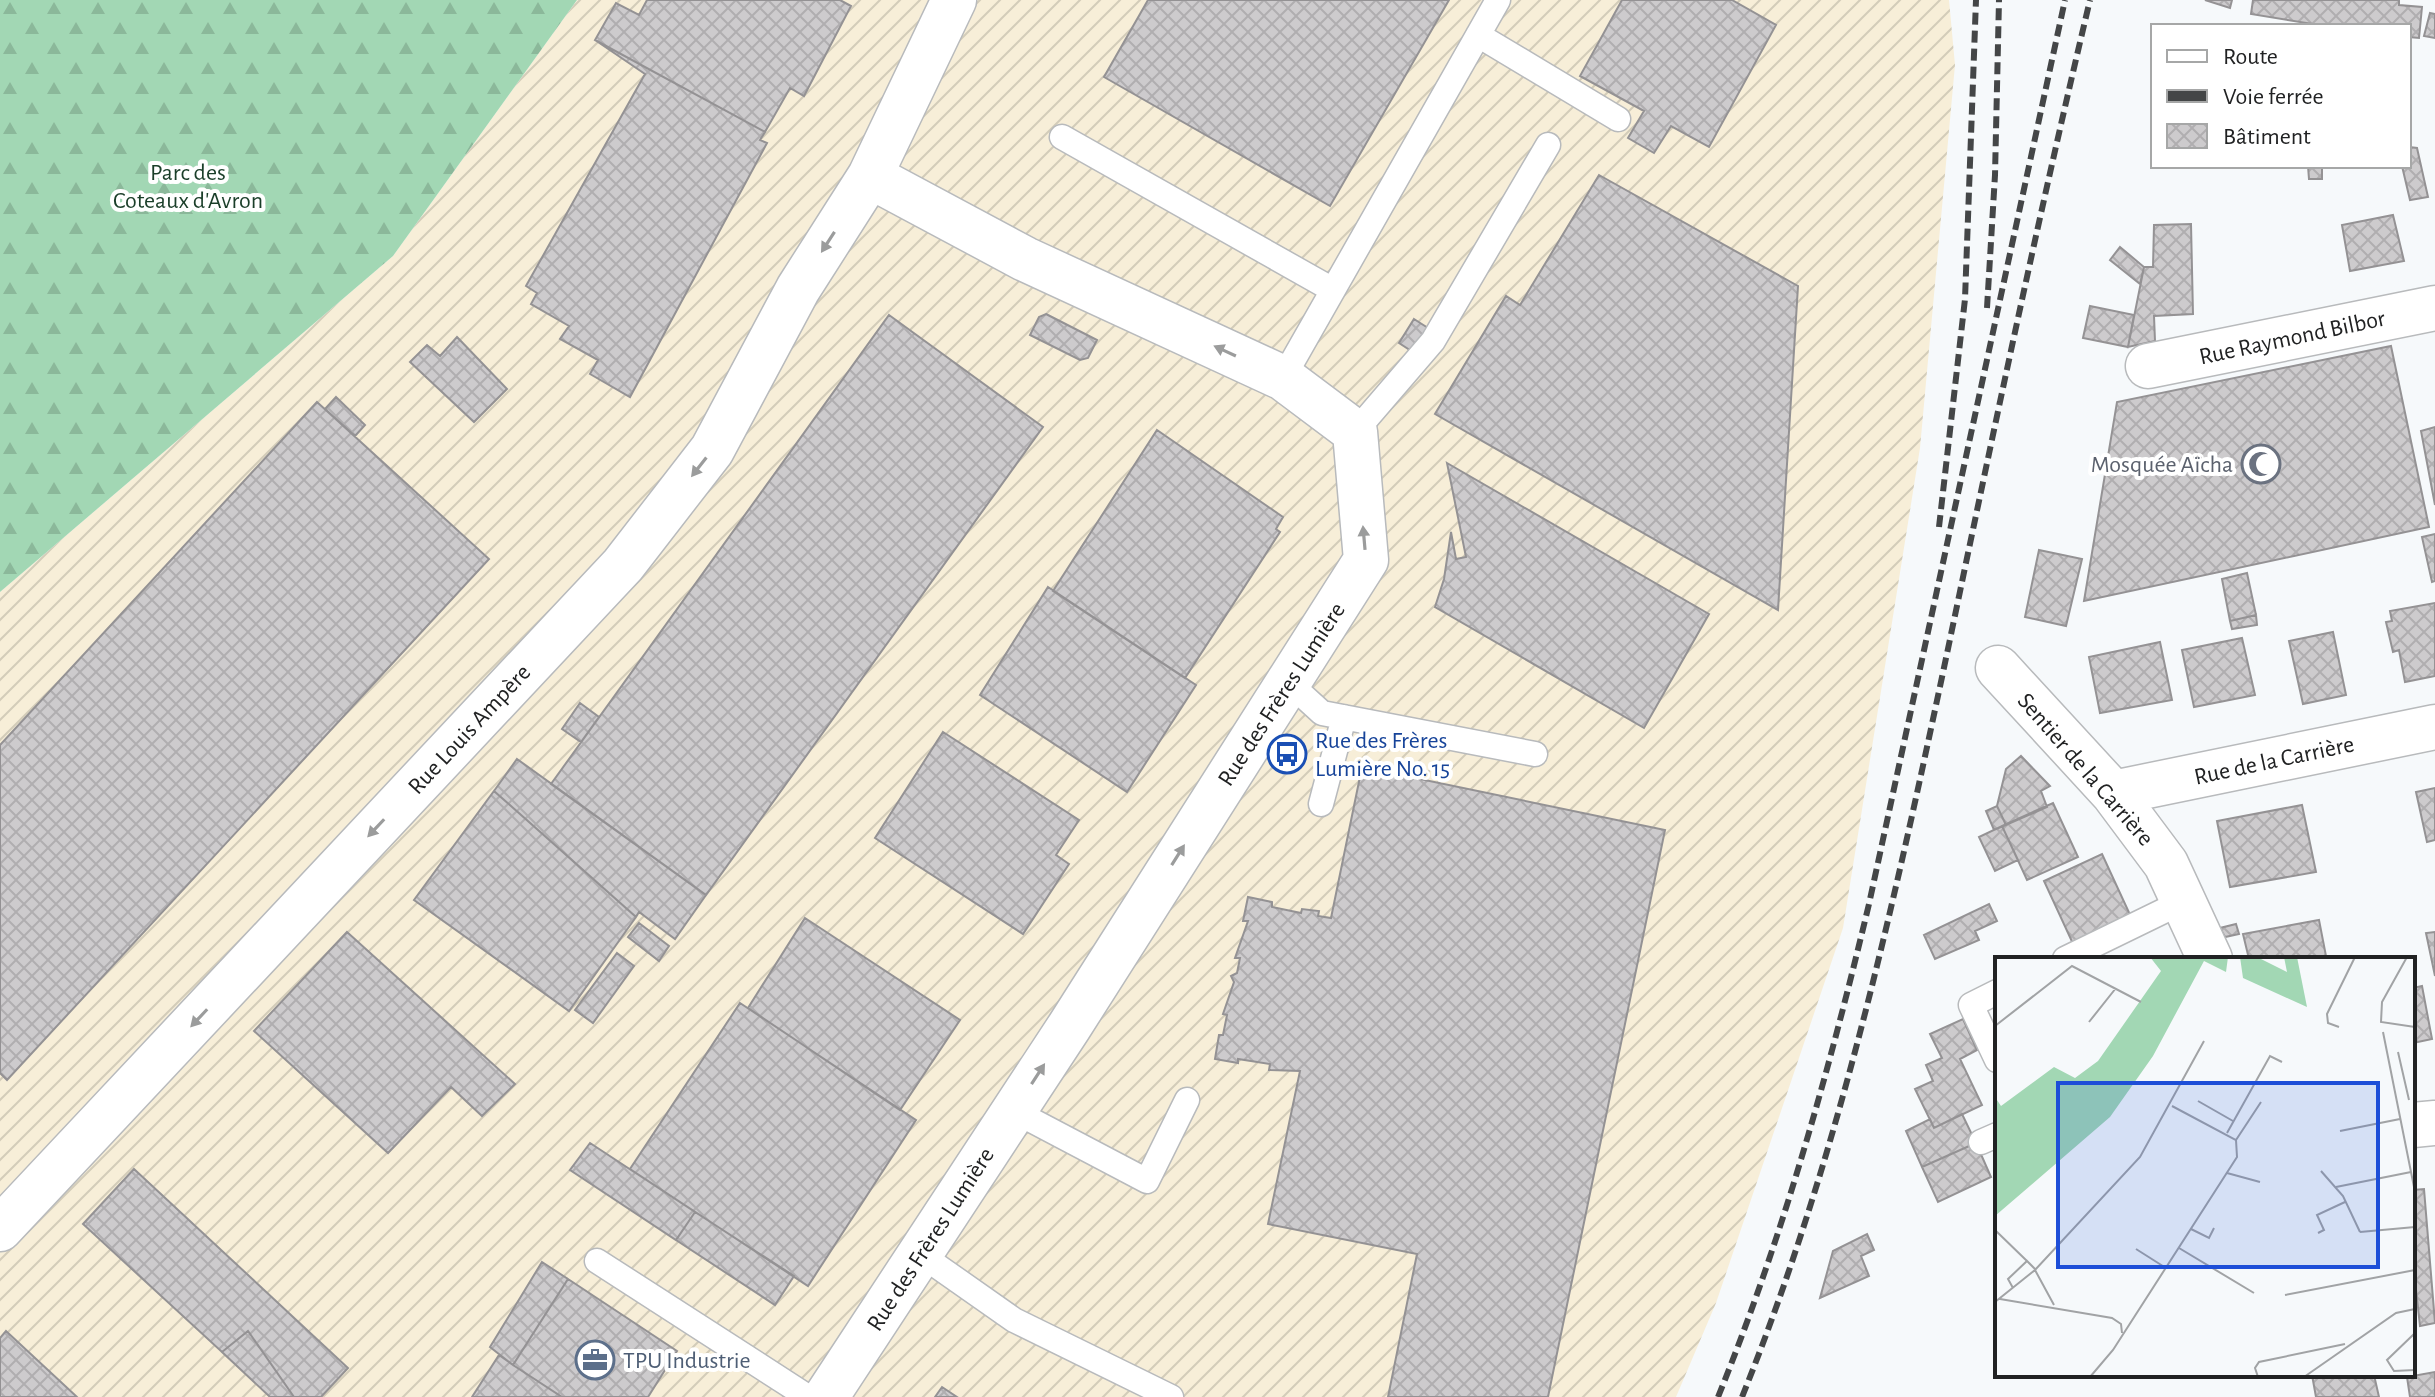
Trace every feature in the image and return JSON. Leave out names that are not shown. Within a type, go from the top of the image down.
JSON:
[{"type":"street","name":"Rue Louis Ampère","points":[[0,1229],[623,565],[712,450],[798,289],[870,176],[954,0]]},
{"type":"street","points":[[870,176],[1025,259],[1283,378],[1355,432]]},
{"type":"street","name":"Rue Raymond Bilbor","points":[[2148,366],[2435,308]]},
{"type":"street","name":"Rue des Frères Lumière","points":[[826,1397],[1014,1111],[1366,560],[1355,432]]},
{"type":"street","name":"Sentier de la Carrière","points":[[1998,668],[2113,793],[2166,864],[2209,957]]},
{"type":"street","name":"Rue de la Carrière","points":[[2113,793],[2435,727]]},
{"type":"street","points":[[2415,1125],[2435,1123]]},
{"type":"lane","points":[[1283,378],[1498,0]]},
{"type":"lane","points":[[1478,35],[1618,119]]},
{"type":"lane","points":[[1062,137],[1333,290]]},
{"type":"lane","points":[[1355,432],[1433,341],[1548,145]]},
{"type":"lane","points":[[1288,682],[1322,713],[1535,754]]},
{"type":"lane","points":[[1321,804],[1344,717]]},
{"type":"lane","points":[[2069,957],[2182,902]]},
{"type":"lane","points":[[1995,993],[1971,1005],[1995,1056]]},
{"type":"lane","points":[[1014,1111],[1147,1181],[1187,1100]]},
{"type":"lane","points":[[920,1254],[1014,1320],[1171,1397]]},
{"type":"lane","points":[[597,1261],[808,1397]]},
{"type":"shaded area","points":[[577,0],[1949,0],[1955,65],[1920,448],[1843,928],[1716,1303],[1676,1397],[0,1397],[0,592],[393,256]]},
{"type":"green space","name":"Parc des Coteaux d'Avron","points":[[0,0],[577,0],[393,256],[0,592]]},
{"type":"building","points":[[647,0],[840,0],[851,6],[804,96],[790,88],[765,132],[595,40],[616,3],[639,15]]},
{"type":"building","points":[[1148,0],[1449,0],[1330,206],[1104,77]]},
{"type":"building","points":[[1622,0],[1732,0],[1776,25],[1709,147],[1671,126],[1654,153],[1628,138],[1644,111],[1580,76]]},
{"type":"building","points":[[2205,0],[2232,0],[2230,8]]},
{"type":"building","points":[[2253,0],[2399,0],[2399,5],[2422,7],[2419,38],[2411,37],[2411,24],[2313,24],[2251,14]]},
{"type":"building","points":[[2430,13],[2435,14],[2435,38],[2424,36]]},
{"type":"building","points":[[595,40],[765,132],[760,140],[767,143],[630,397],[590,374],[598,360],[560,339],[569,326],[531,304],[537,293],[526,286],[645,74]]},
{"type":"building","points":[[2411,147],[2417,148],[2428,197],[2410,200],[2402,168],[2411,168]]},
{"type":"building","points":[[2308,168],[2322,168],[2322,179],[2309,179]]},
{"type":"building","points":[[1599,175],[1798,286],[1778,610],[1435,414],[1506,296],[1520,305]]},
{"type":"building","points":[[2393,215],[2404,261],[2350,271],[2342,225]]},
{"type":"building","points":[[2191,224],[2193,314],[2154,316],[2155,341],[2128,347],[2144,267],[2153,267],[2154,225]]},
{"type":"building","points":[[2120,247],[2144,267],[2140,284],[2110,260]]},
{"type":"building","points":[[2090,306],[2134,315],[2128,347],[2083,338]]},
{"type":"building","points":[[1046,314],[1097,340],[1088,358],[1080,360],[1030,335],[1039,317]]},
{"type":"building","points":[[889,315],[1043,427],[706,895],[551,784]]},
{"type":"building","points":[[1414,319],[1428,328],[1413,352],[1399,343]]},
{"type":"building","points":[[457,337],[507,389],[474,422],[410,362],[427,345],[440,356]]},
{"type":"building","name":"Mosquée Aïcha","points":[[2391,346],[2429,527],[2084,601],[2117,402]]},
{"type":"building","points":[[336,397],[365,425],[355,436],[325,409]]},
{"type":"building","points":[[317,402],[489,559],[7,1080],[0,1073],[0,745]]},
{"type":"building","points":[[2435,427],[2435,505],[2421,431]]},
{"type":"building","points":[[1157,430],[1283,517],[1276,529],[1280,532],[1185,678],[1053,591]]},
{"type":"building","points":[[1447,463],[1709,614],[1644,728],[1435,607],[1444,579],[1451,532],[1456,559],[1466,557]]},
{"type":"building","points":[[2435,534],[2435,581],[2432,582],[2422,537]]},
{"type":"building","points":[[2039,550],[2082,559],[2066,626],[2025,617]]},
{"type":"building","points":[[2247,573],[2256,615],[2230,621],[2222,579]]},
{"type":"building","points":[[1048,587],[1196,685],[1127,792],[980,695]]},
{"type":"building","points":[[2435,603],[2435,676],[2405,682],[2399,650],[2393,652],[2386,622],[2392,621],[2390,611]]},
{"type":"building","points":[[2256,615],[2257,625],[2232,629],[2230,621]]},
{"type":"building","points":[[2333,632],[2346,695],[2303,704],[2289,641]]},
{"type":"building","points":[[2242,638],[2255,695],[2194,707],[2182,650]]},
{"type":"building","points":[[2160,642],[2172,700],[2100,713],[2089,657]]},
{"type":"building","points":[[580,703],[599,717],[581,742],[562,729]]},
{"type":"building","points":[[943,732],[1079,820],[1056,855],[1069,864],[1023,934],[875,838]]},
{"type":"building","points":[[2021,756],[2050,786],[2041,791],[2047,807],[2006,825],[1997,806],[2006,769]]},
{"type":"building","points":[[517,759],[706,895],[675,939],[639,912],[636,917],[494,791]]},
{"type":"building","points":[[1362,767],[1665,830],[1548,1397],[1388,1397],[1417,1254],[1268,1224],[1300,1071],[1269,1070],[1270,1064],[1215,1059],[1219,1035],[1223,1035],[1227,1015],[1223,1014],[1234,982],[1231,976],[1237,973],[1240,958],[1235,958],[1248,921],[1243,921],[1248,897],[1272,902],[1272,907],[1301,913],[1302,909],[1319,911],[1318,916],[1331,918]]},
{"type":"building","points":[[2435,788],[2435,840],[2427,842],[2416,792]]},
{"type":"building","points":[[494,791],[636,917],[569,1011],[414,900]]},
{"type":"building","points":[[2053,803],[2078,857],[2027,880],[2002,826]]},
{"type":"building","points":[[2302,805],[2316,872],[2230,887],[2217,821]]},
{"type":"building","points":[[1997,806],[2006,825],[1994,830],[1986,811]]},
{"type":"building","points":[[2002,826],[2018,860],[1995,871],[1979,837]]},
{"type":"building","points":[[2102,854],[2132,919],[2074,946],[2044,881]]},
{"type":"building","points":[[1989,904],[1997,921],[1975,931],[1979,940],[1935,959],[1924,935]]},
{"type":"building","points":[[805,918],[960,1020],[900,1110],[748,1008]]},
{"type":"building","points":[[2319,920],[2326,956],[2249,957],[2243,934]]},
{"type":"building","points":[[639,923],[669,946],[659,961],[628,937]]},
{"type":"building","points":[[2236,924],[2239,934],[2225,937],[2220,928]]},
{"type":"building","points":[[347,932],[515,1084],[482,1116],[451,1087],[388,1153],[254,1031]]},
{"type":"building","points":[[2435,932],[2435,976],[2426,933]]},
{"type":"building","points":[[617,953],[634,966],[593,1023],[575,1010]]},
{"type":"building","points":[[2422,986],[2432,1039],[2415,1043],[2415,988]]},
{"type":"building","points":[[740,1003],[916,1120],[808,1286],[630,1169]]},
{"type":"building","points":[[1963,1019],[1977,1050],[1960,1059],[1982,1105],[1934,1128],[1915,1089],[1933,1081],[1926,1065],[1942,1058],[1930,1034]]},
{"type":"building","points":[[1962,1114],[1976,1143],[1922,1167],[1906,1131],[1930,1119],[1934,1128]]},
{"type":"building","points":[[590,1143],[695,1212],[676,1240],[570,1170]]},
{"type":"building","points":[[1976,1143],[1991,1177],[1938,1202],[1922,1167]]},
{"type":"building","points":[[134,1169],[348,1368],[321,1397],[294,1397],[248,1331],[222,1352],[83,1224]]},
{"type":"building","points":[[2424,1189],[2435,1323],[2420,1326],[2415,1280],[2415,1190]]},
{"type":"building","points":[[695,1212],[794,1276],[775,1305],[676,1240]]},
{"type":"building","points":[[1867,1234],[1874,1250],[1861,1256],[1869,1276],[1820,1298],[1833,1251]]},
{"type":"building","points":[[542,1262],[568,1279],[513,1365],[490,1347]]},
{"type":"building","points":[[568,1279],[677,1351],[648,1397],[562,1397],[513,1365]]},
{"type":"building","points":[[6,1331],[77,1397],[0,1397],[0,1338]]},
{"type":"building","points":[[248,1331],[294,1397],[270,1397],[222,1352]]},
{"type":"building","points":[[499,1355],[513,1365],[562,1397],[472,1397]]},
{"type":"building","points":[[2435,1372],[2435,1397],[2410,1397],[2407,1377]]},
{"type":"building","points":[[2312,1377],[2374,1377],[2379,1397],[2316,1397]]},
{"type":"building","points":[[942,1387],[957,1397],[935,1397]]},
{"type":"railway","points":[[1939,527],[1965,299],[1976,0]]},
{"type":"railway","points":[[1987,308],[1995,175],[1999,0]]},
{"type":"railway","points":[[1718,1397],[1784,1215],[1854,967],[2065,0]]},
{"type":"railway","points":[[1742,1397],[1808,1213],[1886,930],[2090,0]]},
{"type":"place","name":"Mosquée Aïcha","points":[[2261,464]]},
{"type":"place","name":"Rue des Frères Lumière No. 15","points":[[1287,754]]},
{"type":"place","name":"TPU Industrie","points":[[595,1360]]}]
